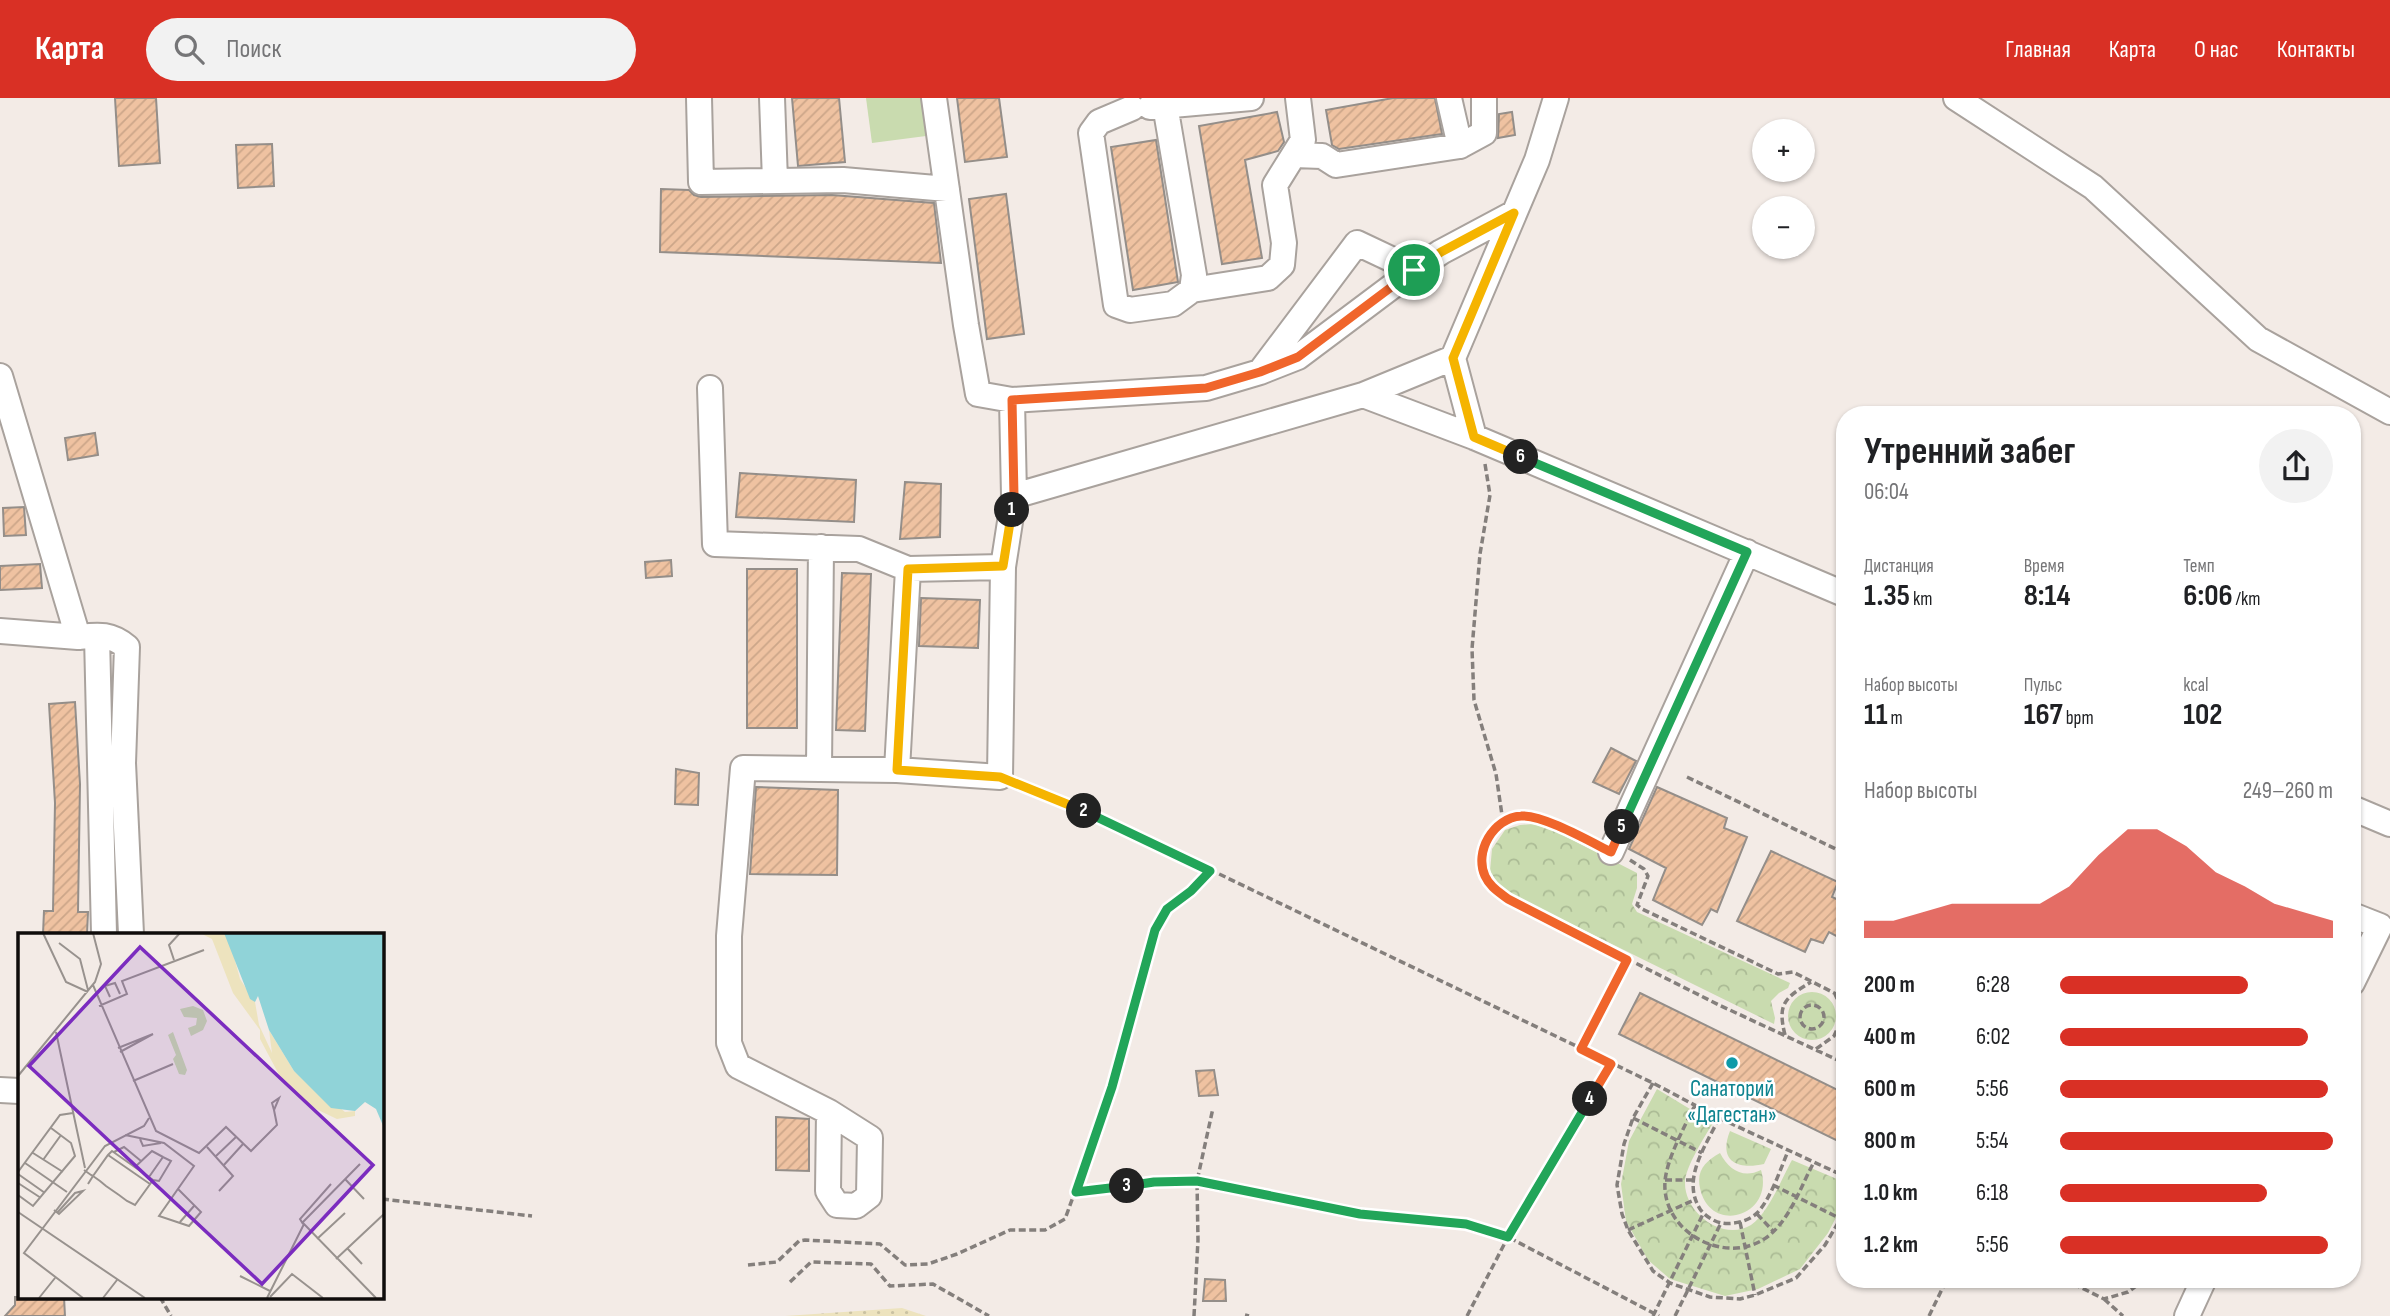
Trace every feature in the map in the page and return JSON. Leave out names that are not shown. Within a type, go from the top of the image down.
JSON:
[{"type":"street","points":[[699,98],[702,183],[843,180],[947,189]]},
{"type":"street","points":[[772,98],[775,181]]},
{"type":"street","points":[[934,98],[978,394],[1012,400],[1206,388],[1260,372],[1298,357],[1414,270],[1441,252],[1514,213]]},
{"type":"street","points":[[1251,98],[1165,105],[1131,103],[1099,122],[1091,133],[1116,305],[1130,310],[1173,304],[1192,290],[1268,278],[1282,265],[1284,243],[1275,185],[1303,140],[1298,98]]},
{"type":"street","points":[[1449,98],[1460,146]]},
{"type":"street","points":[[1294,155],[1322,156],[1336,165],[1460,146],[1484,133],[1484,98]]},
{"type":"street","points":[[1474,437],[1453,358],[1537,160],[1556,98]]},
{"type":"street","points":[[1956,98],[2093,187],[2258,339],[2390,412]]},
{"type":"street","points":[[1165,105],[1194,275],[1192,290]]},
{"type":"street","points":[[1260,372],[1357,243],[1414,270]]},
{"type":"street","points":[[1014,496],[1363,395],[1453,358]]},
{"type":"street","points":[[0,376],[88,637],[104,933]]},
{"type":"street","points":[[710,388],[715,544],[859,549],[908,569],[1003,566]]},
{"type":"street","points":[[1363,395],[1474,437],[1836,590]]},
{"type":"street","points":[[829,1112],[738,1066],[729,1043],[729,936],[743,768],[897,770],[1000,777],[1003,566],[1014,496],[1012,400]]},
{"type":"street","points":[[819,769],[821,547]]},
{"type":"street","points":[[1611,852],[1747,552]]},
{"type":"street","points":[[897,770],[908,569]]},
{"type":"street","points":[[0,631],[115,637],[127,647],[123,763],[131,933]]},
{"type":"street","points":[[2361,812],[2390,824]]},
{"type":"street","points":[[2361,919],[2380,926],[2361,965]]},
{"type":"street","points":[[0,1090],[18,1091]]},
{"type":"street","points":[[2187,1316],[2200,1288]]},
{"type":"path","points":[[1474,437],[1484,455],[1490,495],[1480,554],[1472,649],[1474,700],[1496,774],[1503,822]]},
{"type":"path","points":[[1000,777],[1105,819],[1653,1083],[1719,1118],[1836,1171]]},
{"type":"path","points":[[1687,777],[1836,849]]},
{"type":"path","points":[[1835,993],[1793,972],[1778,974],[1643,909],[1637,905],[1648,876],[1644,869],[1611,852],[1541,820],[1521,816],[1503,822],[1491,832],[1481,864],[1492,887],[1508,899],[1627,960],[1836,1059]]},
{"type":"path","points":[[748,1265],[777,1262],[799,1241],[806,1240],[880,1244],[905,1265],[928,1265],[1010,1230],[1045,1230],[1065,1219],[1112,1087],[1155,930],[1167,909],[1191,891],[1210,871]]},
{"type":"path","points":[[1581,1049],[1627,960]]},
{"type":"path","points":[[1785,1036],[1780,1016],[1788,996],[1811,982]]},
{"type":"path","points":[[1807,1005],[1815,1005],[1824,1014],[1824,1022],[1818,1028],[1809,1029],[1800,1020],[1801,1012],[1807,1005]]},
{"type":"path","points":[[1816,1049],[1834,1037],[1836,1032]]},
{"type":"path","points":[[1467,1316],[1508,1237],[1611,1064]]},
{"type":"path","points":[[1653,1083],[1633,1118],[1624,1144],[1618,1185],[1622,1214],[1628,1230],[1653,1271],[1670,1283],[1687,1290],[1710,1297],[1740,1299],[1796,1278],[1825,1245],[1836,1227]]},
{"type":"path","points":[[1695,1105],[1678,1140],[1665,1180],[1677,1222],[1692,1237],[1725,1249],[1746,1247],[1766,1238],[1782,1222],[1814,1161]]},
{"type":"path","points":[[1194,1316],[1198,1240],[1197,1181],[1213,1108]]},
{"type":"path","points":[[1633,1118],[1702,1153]]},
{"type":"path","points":[[1719,1118],[1702,1153],[1693,1180],[1694,1200],[1703,1214],[1721,1223],[1740,1222],[1757,1214],[1789,1149]]},
{"type":"path","points":[[1665,1180],[1693,1180]]},
{"type":"path","points":[[1076,1192],[1154,1182],[1197,1181],[1360,1214],[1466,1224],[1508,1237],[1656,1315],[1703,1214]]},
{"type":"path","points":[[1773,1185],[1836,1216]]},
{"type":"path","points":[[383,1199],[532,1216]]},
{"type":"path","points":[[1628,1230],[1694,1200]]},
{"type":"path","points":[[1757,1214],[1774,1232]]},
{"type":"path","points":[[1740,1222],[1755,1295]]},
{"type":"path","points":[[1675,1316],[1721,1223]]},
{"type":"path","points":[[790,1282],[811,1262],[870,1264],[890,1286],[933,1284],[989,1316]]},
{"type":"path","points":[[1929,1316],[1943,1288]]},
{"type":"path","points":[[2082,1288],[2104,1299],[2123,1316]]},
{"type":"path","points":[[2104,1299],[2134,1288]]},
{"type":"path","points":[[161,1298],[172,1316]]},
{"type":"sand","points":[[902,1308],[926,1316],[785,1316]]},
{"type":"green space","points":[[866,98],[921,98],[926,136],[872,143]]},
{"type":"green space","points":[[1533,824],[1553,830],[1637,873],[1637,888],[1632,904],[1637,912],[1790,983],[1788,988],[1771,1001],[1774,1024],[1502,890],[1490,871],[1492,849],[1505,830]]},
{"type":"green space","points":[[1812,992],[1829,999],[1836,1016],[1829,1033],[1812,1040],[1795,1033],[1788,1016],[1795,999]]},
{"type":"green space","points":[[1657,1089],[1713,1123],[1692,1161],[1685,1182],[1691,1204],[1707,1221],[1728,1230],[1751,1225],[1769,1204],[1792,1160],[1836,1179],[1836,1218],[1828,1233],[1800,1269],[1758,1289],[1725,1296],[1670,1279],[1648,1260],[1626,1221],[1621,1184],[1629,1141]]},
{"type":"green space","points":[[1730,1131],[1771,1149],[1764,1164],[1746,1166],[1732,1161],[1726,1150]]},
{"type":"green space","points":[[1720,1153],[1737,1171],[1748,1174],[1761,1170],[1763,1186],[1759,1199],[1750,1209],[1740,1214],[1727,1216],[1716,1212],[1706,1203],[1700,1188],[1699,1176],[1703,1167]]},
{"type":"building","points":[[115,98],[156,98],[160,163],[119,166]]},
{"type":"building","points":[[792,98],[839,98],[845,162],[798,166]]},
{"type":"building","points":[[957,98],[999,98],[1007,157],[965,162]]},
{"type":"building","points":[[1393,98],[1435,98],[1442,134],[1339,149],[1332,145],[1326,110]]},
{"type":"building","points":[[1277,112],[1284,142],[1278,151],[1245,160],[1262,258],[1222,264],[1199,126]]},
{"type":"building","points":[[1512,112],[1515,135],[1498,138],[1499,114]]},
{"type":"building","points":[[1156,140],[1178,282],[1133,290],[1111,147]]},
{"type":"building","points":[[272,144],[274,186],[238,188],[236,145]]},
{"type":"building","points":[[661,189],[689,190],[701,197],[832,195],[934,203],[941,263],[660,252]]},
{"type":"building","points":[[1006,194],[1024,334],[987,339],[969,199]]},
{"type":"building","points":[[95,433],[98,455],[68,460],[65,438]]},
{"type":"building","points":[[740,473],[856,480],[854,522],[736,517]]},
{"type":"building","points":[[905,482],[941,484],[940,537],[900,539]]},
{"type":"building","points":[[24,507],[26,535],[4,536],[3,508]]},
{"type":"building","points":[[671,560],[672,576],[646,578],[645,562]]},
{"type":"building","points":[[40,564],[42,588],[0,590],[0,566]]},
{"type":"building","points":[[747,569],[797,569],[797,728],[747,728]]},
{"type":"building","points":[[842,573],[871,574],[865,731],[836,730]]},
{"type":"building","points":[[921,598],[980,600],[978,648],[919,646]]},
{"type":"building","points":[[75,702],[80,784],[78,912],[88,912],[87,933],[43,933],[44,911],[53,911],[55,803],[49,704]]},
{"type":"building","points":[[1611,748],[1636,761],[1619,794],[1593,782]]},
{"type":"building","points":[[676,769],[699,773],[698,805],[675,804]]},
{"type":"building","points":[[756,787],[838,790],[837,875],[750,874]]},
{"type":"building","points":[[1657,787],[1727,818],[1724,828],[1747,837],[1717,912],[1711,909],[1702,925],[1653,900],[1666,868],[1629,849]]},
{"type":"building","points":[[1771,851],[1836,881],[1832,897],[1836,899],[1836,936],[1829,932],[1823,943],[1811,939],[1805,952],[1737,921]]},
{"type":"building","name":"Санаторий «Дагестан»","points":[[1640,993],[1836,1089],[1836,1140],[1619,1034]]},
{"type":"building","points":[[1214,1070],[1218,1095],[1199,1096],[1196,1071]]},
{"type":"building","points":[[776,1117],[809,1119],[809,1171],[776,1170]]},
{"type":"building","points":[[1205,1279],[1225,1280],[1226,1301],[1203,1301]]},
{"type":"building","points":[[15,1297],[64,1298],[65,1316],[5,1316],[15,1305]]},
{"type":"place","name":"Санаторий «Дагестан»","points":[[1732,1063]]},
{"type":"route","points":[[1514,213],[1453,358],[1474,437],[1747,552],[1611,852],[1541,820],[1521,816],[1503,822],[1491,832],[1483,851],[1481,864],[1492,887],[1508,899],[1627,960],[1581,1049],[1611,1064],[1508,1237],[1466,1224],[1360,1214],[1197,1181],[1154,1182],[1076,1192],[1112,1087],[1155,930],[1167,909],[1191,891],[1210,871],[1105,819],[1000,777],[897,770],[908,569],[1003,566],[1014,496],[1012,400],[1206,388],[1260,372],[1298,357],[1414,270],[1441,252],[1514,213]]}]
